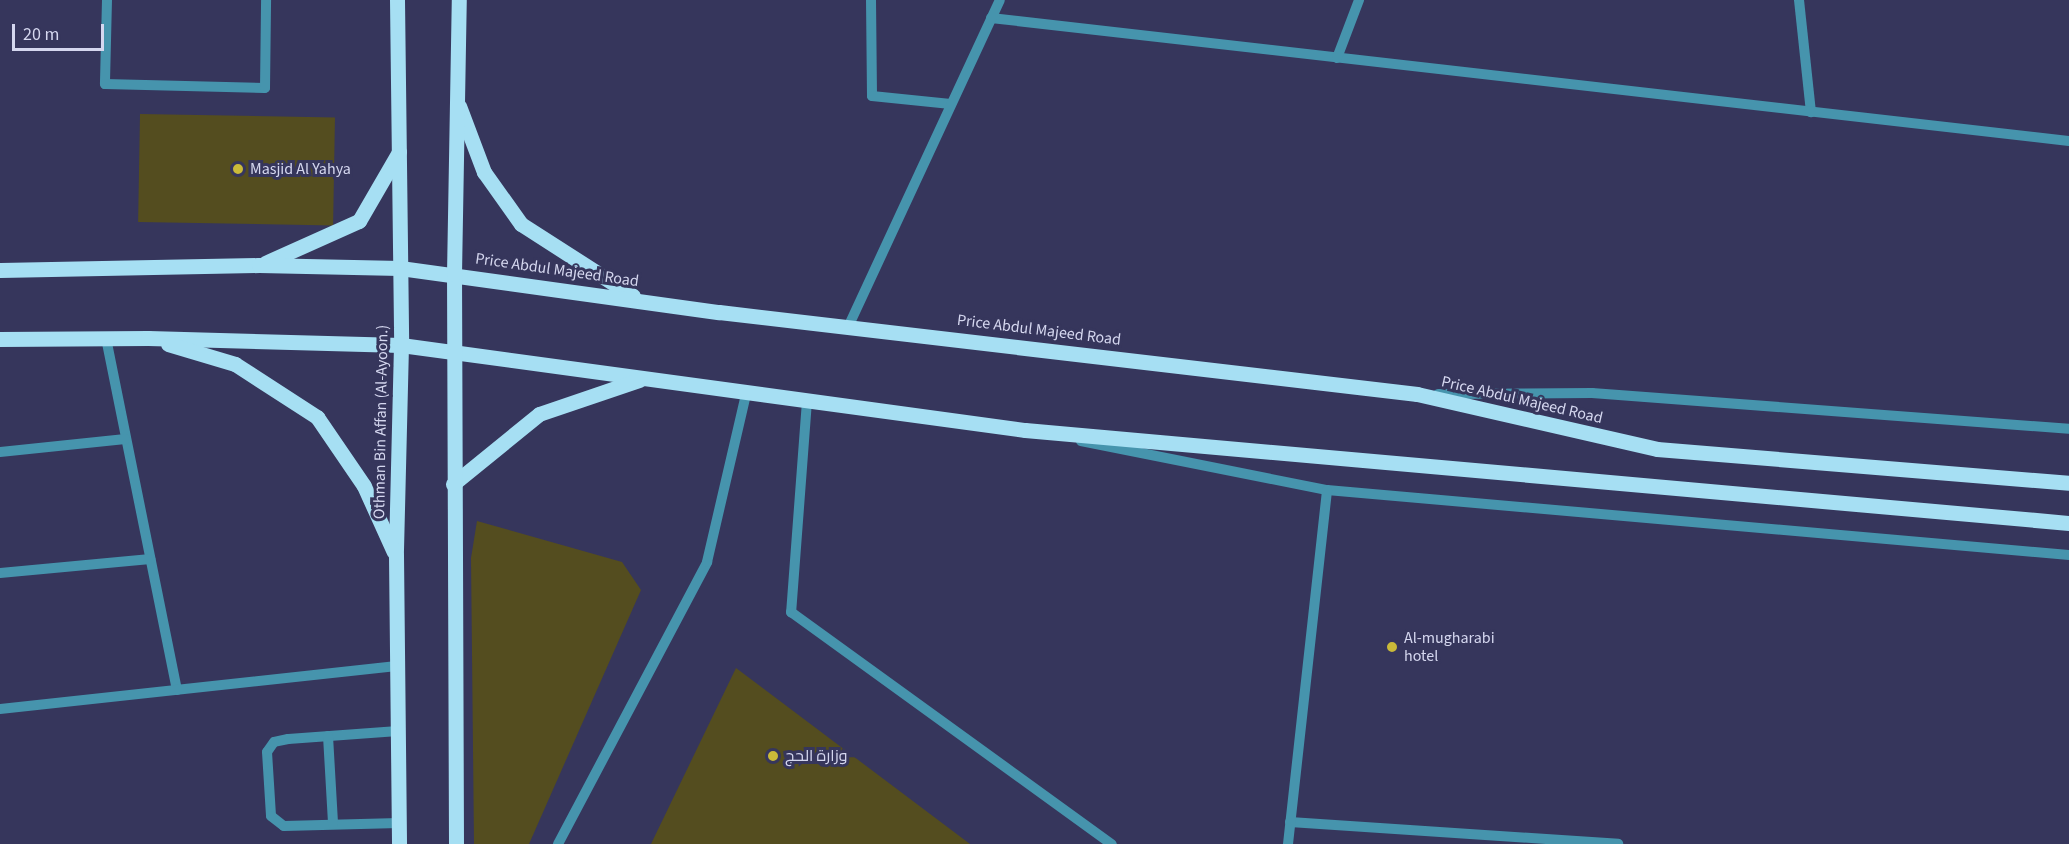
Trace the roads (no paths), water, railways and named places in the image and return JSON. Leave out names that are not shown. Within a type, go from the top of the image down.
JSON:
[{"type":"main road","name":"Othman Bin Affan (Al-Ayoon.)","points":[[398,0],[401,345],[396,555],[399,844]]},
{"type":"main road","points":[[456,844],[453,484],[459,0]]},
{"type":"main road","points":[[456,98],[484,172],[521,225],[640,300]]},
{"type":"main road","points":[[259,265],[359,221],[400,149]]},
{"type":"main road","name":"Price Abdul Majeed Road","points":[[0,270],[259,265],[400,268],[640,300],[1417,394],[1657,449],[2069,483]]},
{"type":"main road","points":[[148,338],[235,364],[317,417],[364,486],[396,555]]},
{"type":"main road","points":[[0,339],[148,338],[401,345],[747,394],[1025,430],[2069,523]]},
{"type":"main road","points":[[453,484],[539,414],[641,379]]},
{"type":"street","points":[[107,0],[105,84],[265,88],[266,0]]},
{"type":"street","points":[[871,0],[872,96],[951,104]]},
{"type":"street","points":[[849,325],[999,0]]},
{"type":"street","points":[[1337,58],[1359,0]]},
{"type":"street","points":[[1799,0],[1811,112]]},
{"type":"street","points":[[991,18],[2069,141]]},
{"type":"street","points":[[106,338],[177,690]]},
{"type":"street","points":[[1417,394],[1592,393],[2069,429]]},
{"type":"street","points":[[558,844],[707,562],[747,394]]},
{"type":"street","points":[[807,401],[791,612],[1112,844]]},
{"type":"street","points":[[1025,430],[1327,490],[2069,555]]},
{"type":"street","points":[[0,453],[125,439]]},
{"type":"street","points":[[1288,844],[1327,490]]},
{"type":"street","points":[[0,573],[150,559]]},
{"type":"street","points":[[0,709],[397,666]]},
{"type":"street","points":[[398,731],[274,742],[267,752],[271,816],[284,826],[399,823]]},
{"type":"street","points":[[328,736],[333,824]]},
{"type":"street","points":[[1290,822],[1618,844]]},
{"type":"place","name":"Masjid Al Yahya","points":[[238,169]]},
{"type":"place","name":"Al-mugharabi hotel","points":[[1392,647]]},
{"type":"place","name":"وزارة الحج","points":[[773,756]]}]
